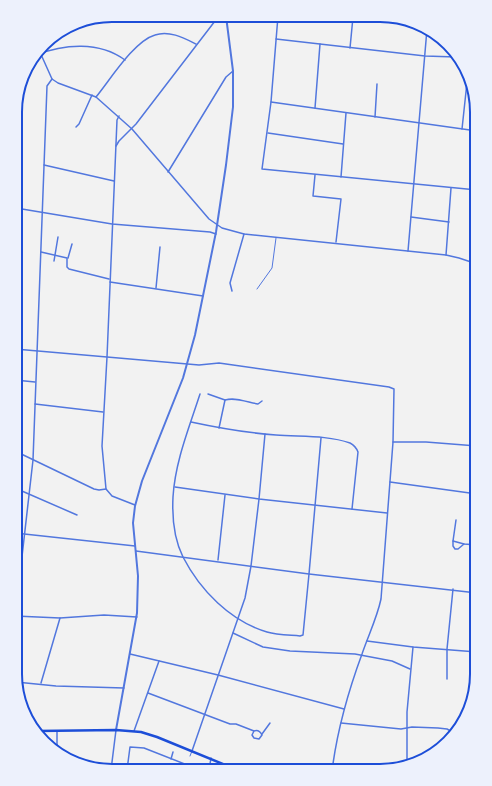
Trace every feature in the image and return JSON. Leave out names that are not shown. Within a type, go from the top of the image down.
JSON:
[{"type":"main road","points":[[42,731],[134,731],[157,737],[224,764]]},
{"type":"street","points":[[116,146],[119,141],[132,129],[214,22]]},
{"type":"street","points":[[112,764],[116,730],[137,617],[138,587],[133,523],[135,506],[144,477],[178,393],[187,364],[216,234],[226,165],[232,107],[233,71],[227,22]]},
{"type":"street","points":[[277,22],[268,133],[262,170],[470,189]]},
{"type":"street","points":[[350,48],[352,22]]},
{"type":"street","points":[[96,97],[125,60],[146,38],[155,34],[163,34],[178,36],[197,44]]},
{"type":"street","points":[[408,250],[427,35]]},
{"type":"street","points":[[276,39],[425,56],[451,57]]},
{"type":"street","points":[[315,108],[320,44]]},
{"type":"street","points":[[46,51],[68,46],[88,46],[105,50],[125,60]]},
{"type":"street","points":[[42,56],[52,79],[58,83],[96,97],[118,116],[132,129],[209,219],[225,229],[244,234],[446,255],[470,262]]},
{"type":"street","points":[[168,172],[226,78],[233,71]]},
{"type":"street","points":[[22,553],[33,460],[46,86],[52,79]]},
{"type":"street","points":[[375,117],[377,84]]},
{"type":"street","points":[[462,129],[467,87]]},
{"type":"street","points":[[76,127],[79,124],[92,95]]},
{"type":"street","points":[[271,102],[470,130]]},
{"type":"street","points":[[341,178],[346,113]]},
{"type":"street","points":[[118,116],[102,446],[106,489],[112,496],[135,506]]},
{"type":"street","points":[[268,133],[343,144]]},
{"type":"street","points":[[44,165],[114,181]]},
{"type":"street","points":[[315,175],[313,196],[341,199],[336,243]]},
{"type":"street","points":[[446,255],[452,188]]},
{"type":"street","points":[[22,209],[112,224],[210,232],[216,234]]},
{"type":"street","points":[[411,217],[449,222]]},
{"type":"street","points":[[232,291],[230,283],[244,234]]},
{"type":"street","points":[[54,261],[58,237]]},
{"type":"street","points":[[72,244],[68,259],[68,268],[109,279]]},
{"type":"street","points":[[156,289],[160,247]]},
{"type":"street","points":[[41,252],[68,259]]},
{"type":"street","points":[[109,282],[203,296]]},
{"type":"street","points":[[22,350],[187,364],[204,365],[219,363],[389,387],[395,391],[390,482],[382,582],[378,612],[361,655],[344,709],[333,764]]},
{"type":"street","points":[[22,381],[36,382]]},
{"type":"street","points":[[200,394],[181,454],[174,487],[174,522],[178,542],[183,556],[200,584],[211,597],[238,619],[259,629],[272,633],[303,635],[321,438]]},
{"type":"street","points":[[208,394],[225,400],[230,399],[258,404],[262,401]]},
{"type":"street","points":[[219,428],[225,400]]},
{"type":"street","points":[[35,404],[103,412]]},
{"type":"street","points":[[191,422],[219,428],[265,434],[321,438],[353,444],[357,448],[357,455],[352,509]]},
{"type":"street","points":[[192,751],[245,598],[251,566],[265,434]]},
{"type":"street","points":[[393,442],[426,442],[470,445]]},
{"type":"street","points":[[22,454],[94,489],[106,489]]},
{"type":"street","points":[[390,482],[470,493]]},
{"type":"street","points":[[174,487],[315,506],[387,513]]},
{"type":"street","points":[[22,491],[77,515]]},
{"type":"street","points":[[218,561],[225,494]]},
{"type":"street","points":[[456,520],[453,546],[455,549],[458,549],[464,544]]},
{"type":"street","points":[[24,535],[135,546]]},
{"type":"street","points":[[453,541],[470,545]]},
{"type":"street","points":[[136,551],[183,556],[309,574],[470,592]]},
{"type":"street","points":[[447,679],[447,649],[453,589]]},
{"type":"street","points":[[22,617],[60,618],[104,615],[137,617]]},
{"type":"street","points":[[41,684],[60,618]]},
{"type":"street","points":[[233,633],[263,647],[361,655],[392,661],[410,668]]},
{"type":"street","points":[[367,641],[413,647],[470,651]]},
{"type":"street","points":[[407,760],[407,712],[413,647]]},
{"type":"street","points":[[130,654],[218,675],[344,709]]},
{"type":"street","points":[[134,731],[159,661]]},
{"type":"street","points":[[22,683],[124,688]]},
{"type":"street","points":[[148,693],[230,724],[236,724],[254,731],[259,731],[262,735]]},
{"type":"street","points":[[254,731],[252,735],[254,738],[259,739],[270,723]]},
{"type":"street","points":[[341,723],[401,729],[412,727],[442,728],[449,731]]},
{"type":"street","points":[[57,730],[57,745]]},
{"type":"street","points":[[128,764],[130,747],[144,748],[186,764]]},
{"type":"street","points":[[171,758],[173,752]]},
{"type":"street","points":[[210,764],[211,758]]},
{"type":"lane","points":[[257,289],[272,268],[276,237]]},
{"type":"lane","points":[[190,756],[192,751]]}]
